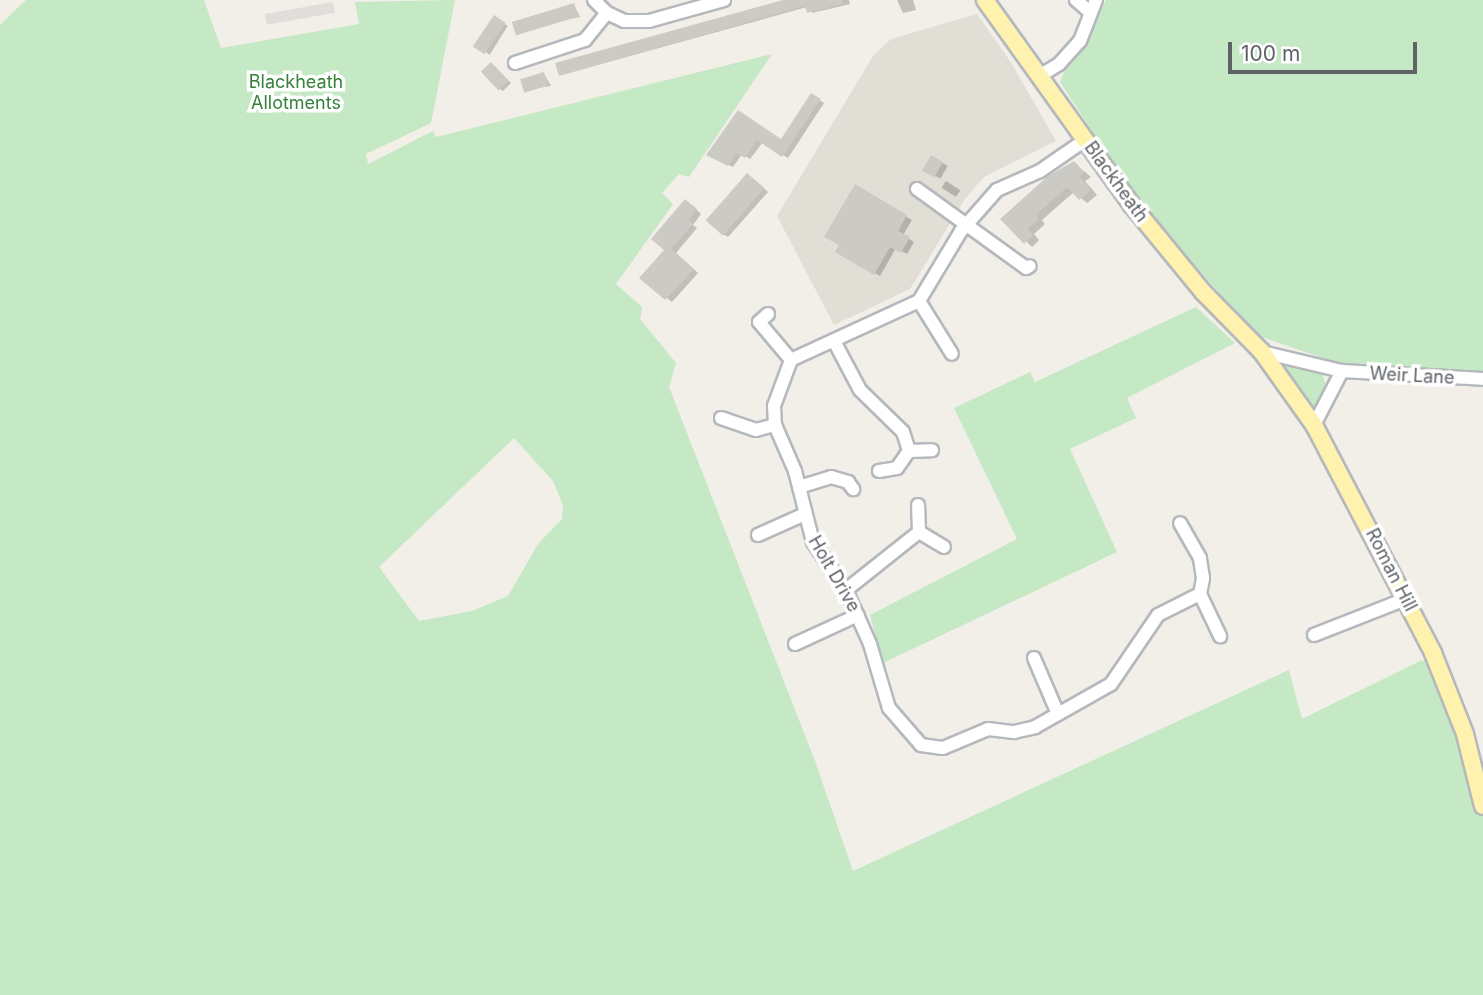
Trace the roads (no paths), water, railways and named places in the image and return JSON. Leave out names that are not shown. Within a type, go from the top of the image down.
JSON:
[{"type":"main road","name":"Blackheath","points":[[985,0],[1086,140],[1195,282],[1262,352]]},
{"type":"main road","name":"Roman Hill","points":[[1262,352],[1314,425],[1406,599],[1451,696],[1483,806]]},
{"type":"street","points":[[594,0],[607,13],[624,21],[649,21],[724,0]]},
{"type":"street","points":[[1041,75],[1059,64],[1080,41],[1093,6],[1076,0]]},
{"type":"street","points":[[515,63],[585,40],[607,13]]},
{"type":"street","points":[[768,314],[760,322],[791,360],[919,301],[966,225],[996,190],[1040,171],[1086,140]]},
{"type":"street","points":[[917,189],[1025,269]]},
{"type":"street","points":[[919,301],[952,354]]},
{"type":"street","points":[[834,341],[860,390],[903,432],[909,451]]},
{"type":"street","name":"Weir Lane","points":[[1262,352],[1342,371],[1483,379]]},
{"type":"street","name":"Holt Drive","points":[[791,360],[774,406],[775,425],[799,487],[803,515],[820,553],[846,590],[858,615],[889,708],[922,745],[943,748],[988,729],[1014,732],[1058,714],[1111,684],[1158,615],[1200,594]]},
{"type":"street","points":[[1314,425],[1342,371]]},
{"type":"street","points":[[721,418],[756,430],[775,425]]},
{"type":"street","points":[[909,451],[932,450]]},
{"type":"street","points":[[879,471],[897,468],[909,451]]},
{"type":"street","points":[[799,487],[831,477],[848,482],[853,489]]},
{"type":"street","points":[[918,505],[919,532]]},
{"type":"street","points":[[758,535],[803,515]]},
{"type":"street","points":[[1180,523],[1200,558],[1203,578],[1200,594],[1220,636]]},
{"type":"street","points":[[919,532],[944,547]]},
{"type":"street","points":[[846,590],[919,532]]},
{"type":"street","points":[[1314,635],[1406,599]]},
{"type":"street","points":[[795,644],[858,615]]},
{"type":"street","points":[[1034,658],[1058,714]]},
{"type":"park label","name":"Blackheath Allotments","points":[[296,93]]}]
